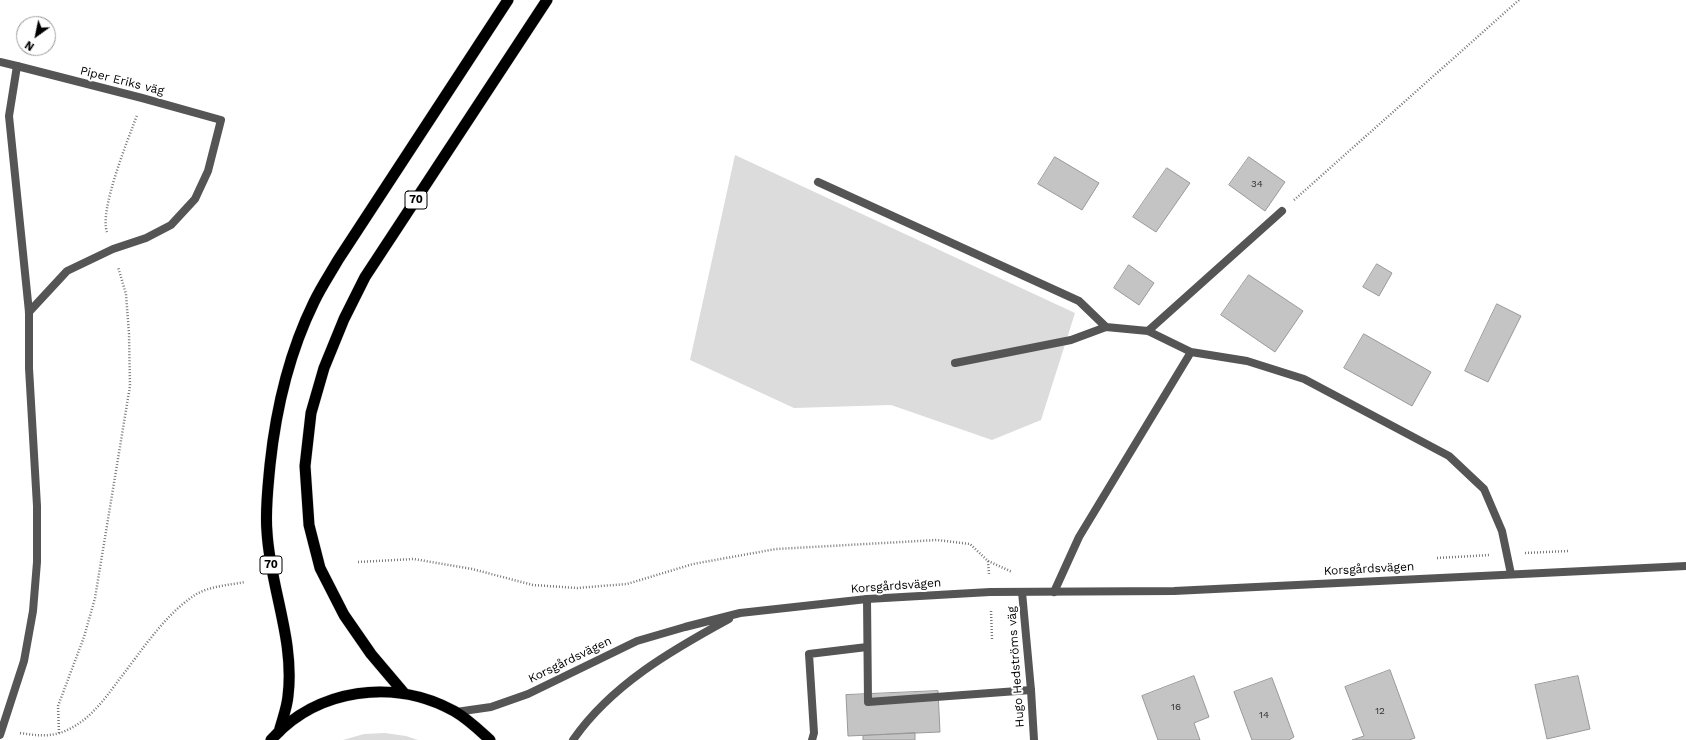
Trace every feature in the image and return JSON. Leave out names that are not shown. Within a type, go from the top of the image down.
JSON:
[{"type":"highway","name":"70","points":[[275,736],[288,697],[289,666],[288,644],[272,577],[266,531],[268,482],[280,396],[293,353],[314,302],[338,260],[508,0]]},
{"type":"highway","name":"70","points":[[404,693],[371,654],[344,615],[320,568],[309,525],[305,466],[311,413],[327,361],[344,320],[365,278],[547,0]]},
{"type":"highway","name":"70","points":[[275,736],[300,714],[324,702],[350,694],[377,691],[404,693],[439,704],[456,712],[474,725],[490,740]]},
{"type":"street","name":"Piper Eriks väg","points":[[0,62],[142,98],[221,120],[208,171],[195,199],[171,225],[146,238],[113,249]]},
{"type":"street","points":[[1,733],[24,661],[34,611],[38,562],[37,506],[29,368],[29,312],[9,116],[17,66]]},
{"type":"street","points":[[818,182],[1079,301],[1106,327]]},
{"type":"street","points":[[1148,331],[1282,211]]},
{"type":"street","points":[[29,312],[67,271],[113,249]]},
{"type":"street","points":[[955,363],[1071,340],[1106,327],[1148,331],[1191,352],[1247,361],[1304,379],[1449,456],[1484,489],[1502,531],[1511,574]]},
{"type":"street","points":[[1054,592],[1079,537],[1191,352]]},
{"type":"street","name":"Korsgårdsvägen","points":[[456,712],[491,707],[522,696],[637,641],[740,613],[867,599],[990,592],[1174,591],[1686,566]]},
{"type":"street","name":"Hugo Hedströms väg","points":[[1022,592],[1034,740]]},
{"type":"street","points":[[867,599],[868,702],[1031,690]]},
{"type":"street","name":"Korsgårdsvägen","points":[[573,740],[602,706],[647,667],[691,640],[740,613]]},
{"type":"street","points":[[815,738],[809,654],[867,647]]},
{"type":"path","points":[[1282,211],[1519,0]]},
{"type":"path","points":[[59,733],[58,706],[84,636],[95,598],[130,386],[129,334],[126,294],[113,249],[104,226],[106,209],[142,98]]},
{"type":"path","points":[[358,562],[414,559],[472,569],[532,585],[577,588],[627,584],[693,564],[776,549],[937,540],[970,544],[988,561],[1011,572],[1018,572]]},
{"type":"path","points":[[1430,558],[1569,551]]},
{"type":"path","points":[[988,561],[992,639]]},
{"type":"path","points":[[1,733],[40,736],[59,733],[81,722],[92,714],[177,609],[196,594],[215,588],[245,582]]},
{"type":"shaded area","points":[[735,155],[1075,313],[1041,420],[992,440],[891,405],[794,408],[690,360]]},
{"type":"shaded area","points":[[385,733],[406,736],[418,740],[343,740],[364,734]]},
{"type":"building","points":[[1055,157],[1099,183],[1082,210],[1038,184]]},
{"type":"building","points":[[1249,157],[1285,182],[1265,211],[1229,185]]},
{"type":"building","points":[[1167,168],[1190,183],[1156,232],[1133,217]]},
{"type":"building","points":[[1377,264],[1392,273],[1379,296],[1363,287]]},
{"type":"building","points":[[1129,265],[1154,283],[1139,305],[1114,288]]},
{"type":"building","points":[[1249,275],[1303,311],[1275,352],[1221,315]]},
{"type":"building","points":[[1497,304],[1521,316],[1488,382],[1465,371]]},
{"type":"building","points":[[1364,334],[1431,372],[1412,406],[1344,368]]},
{"type":"building","points":[[1390,670],[1415,738],[1409,740],[1352,740],[1364,736],[1345,687]]},
{"type":"building","points":[[1194,676],[1209,717],[1194,723],[1200,740],[1158,740],[1142,696]]},
{"type":"building","points":[[1578,676],[1590,729],[1547,739],[1535,685]]},
{"type":"building","points":[[1272,678],[1294,737],[1289,740],[1252,740],[1234,692]]},
{"type":"building","points":[[938,691],[940,732],[848,736],[846,695]]},
{"type":"building","points":[[915,733],[915,740],[863,740],[863,736]]}]
